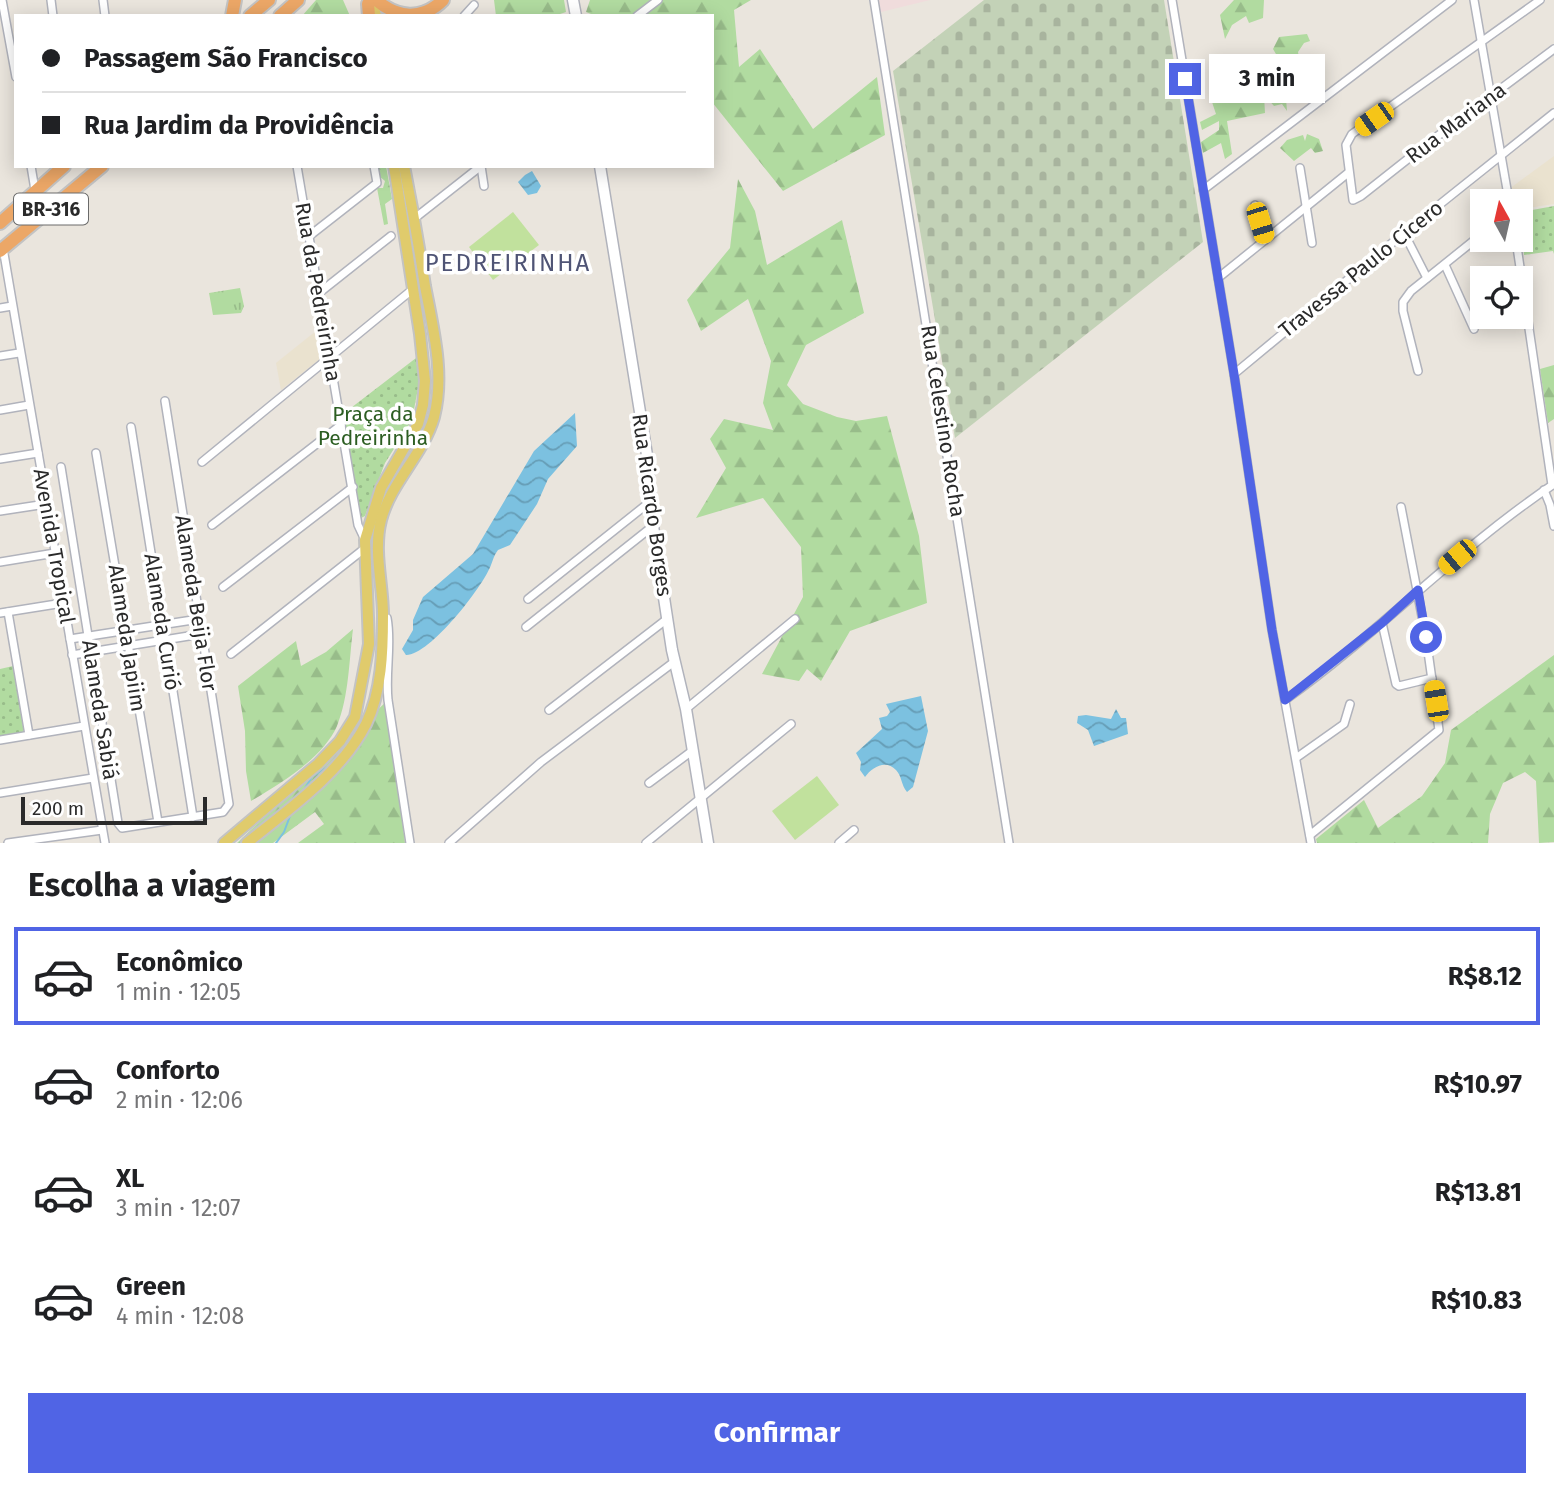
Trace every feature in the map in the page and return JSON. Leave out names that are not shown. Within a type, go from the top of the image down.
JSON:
[{"type":"highway","points":[[252,14],[269,0]]},
{"type":"highway","points":[[283,14],[301,0]]},
{"type":"highway","points":[[416,14],[424,13],[443,0]]},
{"type":"highway","points":[[438,14],[451,0]]},
{"type":"highway","points":[[371,7],[405,14]]},
{"type":"highway","name":"BR-316","points":[[0,223],[62,168]]},
{"type":"highway","name":"BR-316","points":[[1,250],[100,168]]},
{"type":"main road","points":[[224,843],[303,778],[340,741],[355,717],[369,644],[365,545],[381,488],[418,424],[425,381],[394,168]]},
{"type":"main road","points":[[247,843],[312,788],[350,750],[367,722],[382,663],[383,607],[378,556],[381,520],[395,487],[421,448],[433,419],[439,384],[432,321],[404,168]]},
{"type":"street","points":[[2,0],[14,66]]},
{"type":"street","points":[[640,14],[658,0]]},
{"type":"street","name":"Rua Celestino Rocha","points":[[874,0],[1009,843]]},
{"type":"street","points":[[1172,0],[1234,374],[1272,630],[1310,839]]},
{"type":"street","points":[[1203,190],[1452,0]]},
{"type":"street","points":[[1474,0],[1507,189]]},
{"type":"street","points":[[1218,278],[1348,173],[1346,145],[1352,134],[1540,0]]},
{"type":"street","points":[[466,14],[474,5]]},
{"type":"street","name":"Rua Mariana","points":[[1348,173],[1353,200],[1554,49]]},
{"type":"street","name":"Travessa Paulo Cícero","points":[[1234,374],[1554,113]]},
{"type":"street","points":[[31,168],[35,190]]},
{"type":"street","name":"Rua da Pedreirinha","points":[[297,168],[359,530],[365,545]]},
{"type":"street","points":[[308,236],[377,183],[374,168]]},
{"type":"street","points":[[415,218],[478,168]]},
{"type":"street","points":[[481,168],[484,186]]},
{"type":"street","name":"Rua Ricardo Borges","points":[[600,168],[647,455],[650,502],[667,620],[686,709],[708,843]]},
{"type":"street","points":[[1300,168],[1312,243]]},
{"type":"street","points":[[1255,205],[1265,240]]},
{"type":"street","points":[[1404,233],[1427,278]]},
{"type":"street","points":[[319,293],[391,236]]},
{"type":"street","points":[[1418,371],[1402,305],[1411,291],[1470,244]]},
{"type":"street","name":"Avenida Tropical","points":[[1,250],[104,843]]},
{"type":"street","points":[[1285,700],[1382,623],[1418,590],[1553,484],[1518,252]]},
{"type":"street","points":[[1445,265],[1470,320]]},
{"type":"street","points":[[202,462],[413,289]]},
{"type":"street","points":[[0,308],[12,306]]},
{"type":"street","points":[[0,356],[19,354]]},
{"type":"street","name":"Alameda Beija Flor","points":[[165,401],[229,804],[223,812],[193,817]]},
{"type":"street","points":[[0,410],[29,405]]},
{"type":"street","points":[[212,525],[341,425]]},
{"type":"street","name":"Alameda Curió","points":[[131,427],[193,817]]},
{"type":"street","points":[[0,459],[38,453]]},
{"type":"street","name":"Alameda Japiim","points":[[96,453],[158,822]]},
{"type":"street","name":"Alameda Sabiá","points":[[61,467],[118,823],[122,828],[158,822]]},
{"type":"street","points":[[223,587],[352,487]]},
{"type":"street","points":[[1544,491],[1554,526]]},
{"type":"street","points":[[528,599],[650,502]]},
{"type":"street","points":[[0,511],[46,504]]},
{"type":"street","points":[[1310,839],[1437,733],[1439,724],[1418,590],[1401,507]]},
{"type":"street","points":[[526,627],[653,526]]},
{"type":"street","points":[[231,654],[365,545]]},
{"type":"street","points":[[0,562],[55,553]]},
{"type":"street","points":[[29,735],[4,613],[63,603]]},
{"type":"street","points":[[383,607],[389,630],[386,679],[388,699],[410,843]]},
{"type":"street","points":[[686,709],[795,619]]},
{"type":"street","points":[[70,639],[199,620]]},
{"type":"street","points":[[549,710],[667,620]]},
{"type":"street","points":[[1382,623],[1395,682],[1399,686],[1432,678]]},
{"type":"street","points":[[72,654],[201,634]]},
{"type":"street","points":[[99,635],[104,643],[101,650]]},
{"type":"street","points":[[449,843],[541,762],[674,662]]},
{"type":"street","points":[[1296,758],[1344,724],[1350,704]]},
{"type":"street","points":[[646,843],[791,724]]},
{"type":"street","points":[[0,740],[84,726]]},
{"type":"street","points":[[649,783],[692,751]]},
{"type":"street","points":[[0,793],[93,778]]},
{"type":"street","points":[[158,822],[193,817]]},
{"type":"street","points":[[8,843],[102,830]]},
{"type":"street","points":[[839,843],[854,830]]},
{"type":"shaded area","points":[[875,0],[930,0],[877,13]]},
{"type":"shaded area","points":[[1554,156],[1554,204],[1533,207],[1533,189],[1509,189]]},
{"type":"shaded area","points":[[316,331],[321,358],[281,390],[276,363]]},
{"type":"green space","points":[[316,0],[343,0],[349,14],[304,14]]},
{"type":"green space","points":[[494,0],[564,0],[566,12],[560,14],[496,14]]},
{"type":"green space","points":[[590,0],[751,0],[734,10],[739,67],[760,49],[813,129],[877,77],[885,135],[783,191],[714,105],[714,14],[586,12]]},
{"type":"green space","points":[[984,0],[1164,0],[1203,242],[955,438],[893,71]]},
{"type":"green space","points":[[1234,0],[1264,0],[1263,18],[1249,23],[1246,16],[1232,25],[1225,39],[1220,15]]},
{"type":"green space","points":[[1307,34],[1310,41],[1304,43],[1298,52],[1301,69],[1284,74],[1287,111],[1282,104],[1274,106],[1264,95],[1265,113],[1227,121],[1232,154],[1225,159],[1221,143],[1203,153],[1201,142],[1219,130],[1219,121],[1202,130],[1200,122],[1216,114],[1210,96],[1223,90],[1223,86],[1233,79],[1238,89],[1251,82],[1255,86],[1283,66],[1273,49],[1279,37]]},
{"type":"green space","points":[[1307,134],[1319,139],[1323,151],[1315,153],[1311,148],[1294,161],[1280,148],[1287,140],[1303,135],[1305,141]]},
{"type":"green space","points":[[377,168],[386,168],[392,199],[385,204],[388,224],[384,225],[377,188],[383,188],[385,181],[379,176]]},
{"type":"green space","points":[[738,179],[755,211],[767,265],[842,220],[864,313],[806,345],[787,385],[803,404],[837,417],[856,421],[887,416],[919,536],[927,603],[850,631],[821,681],[807,669],[799,681],[762,674],[803,597],[801,547],[763,498],[696,518],[726,468],[710,439],[724,419],[773,430],[763,403],[771,361],[748,299],[701,331],[687,300],[730,248]]},
{"type":"green space","points":[[1554,206],[1554,254],[1553,251],[1524,255],[1524,252],[1533,252],[1533,210]]},
{"type":"green space","points":[[513,212],[539,245],[493,280],[469,247]]},
{"type":"green space","points":[[240,288],[244,306],[241,313],[213,315],[209,293]]},
{"type":"green space","name":"Praça da Pedreirinha","points":[[416,358],[419,383],[412,420],[385,463],[365,516],[361,518],[343,414]]},
{"type":"green space","points":[[1554,365],[1554,419],[1548,423],[1540,369]]},
{"type":"green space","points":[[353,629],[344,703],[330,738],[300,769],[251,801],[238,686],[296,641],[301,666],[326,652]]},
{"type":"green space","points":[[1554,655],[1554,842],[1539,843],[1536,781],[1525,772],[1503,783],[1490,814],[1488,843],[1317,843],[1316,839],[1364,800],[1378,828],[1422,796],[1445,763],[1451,730]]},
{"type":"green space","points":[[13,666],[24,733],[0,737],[0,669]]},
{"type":"green space","points":[[388,700],[405,843],[298,843],[324,824],[315,812],[273,843],[237,843]]},
{"type":"green space","points":[[817,776],[839,805],[795,840],[772,811]]},
{"type":"water","points":[[532,171],[541,186],[537,193],[528,195],[518,182]]},
{"type":"water","points":[[575,413],[577,446],[548,479],[537,504],[510,545],[498,550],[478,588],[441,633],[416,652],[406,655],[402,649],[413,630],[413,620],[423,597],[473,554],[534,451]]},
{"type":"water","points":[[921,696],[928,731],[913,787],[907,792],[898,772],[888,765],[875,767],[865,777],[860,770],[861,762],[856,753],[882,729],[879,718],[890,712],[886,704]]},
{"type":"water","points":[[1116,709],[1121,718],[1126,718],[1128,734],[1094,746],[1088,730],[1077,723],[1078,716],[1111,719]]},
{"type":"waterway","points":[[302,793],[312,777],[327,767]]},
{"type":"waterway","points":[[276,843],[290,816]]},
{"type":"district","name":"PEDREIRINHA","points":[[508,263]]},
{"type":"route","points":[[1185,79],[1285,700],[1382,623],[1418,590],[1426,637]]}]
